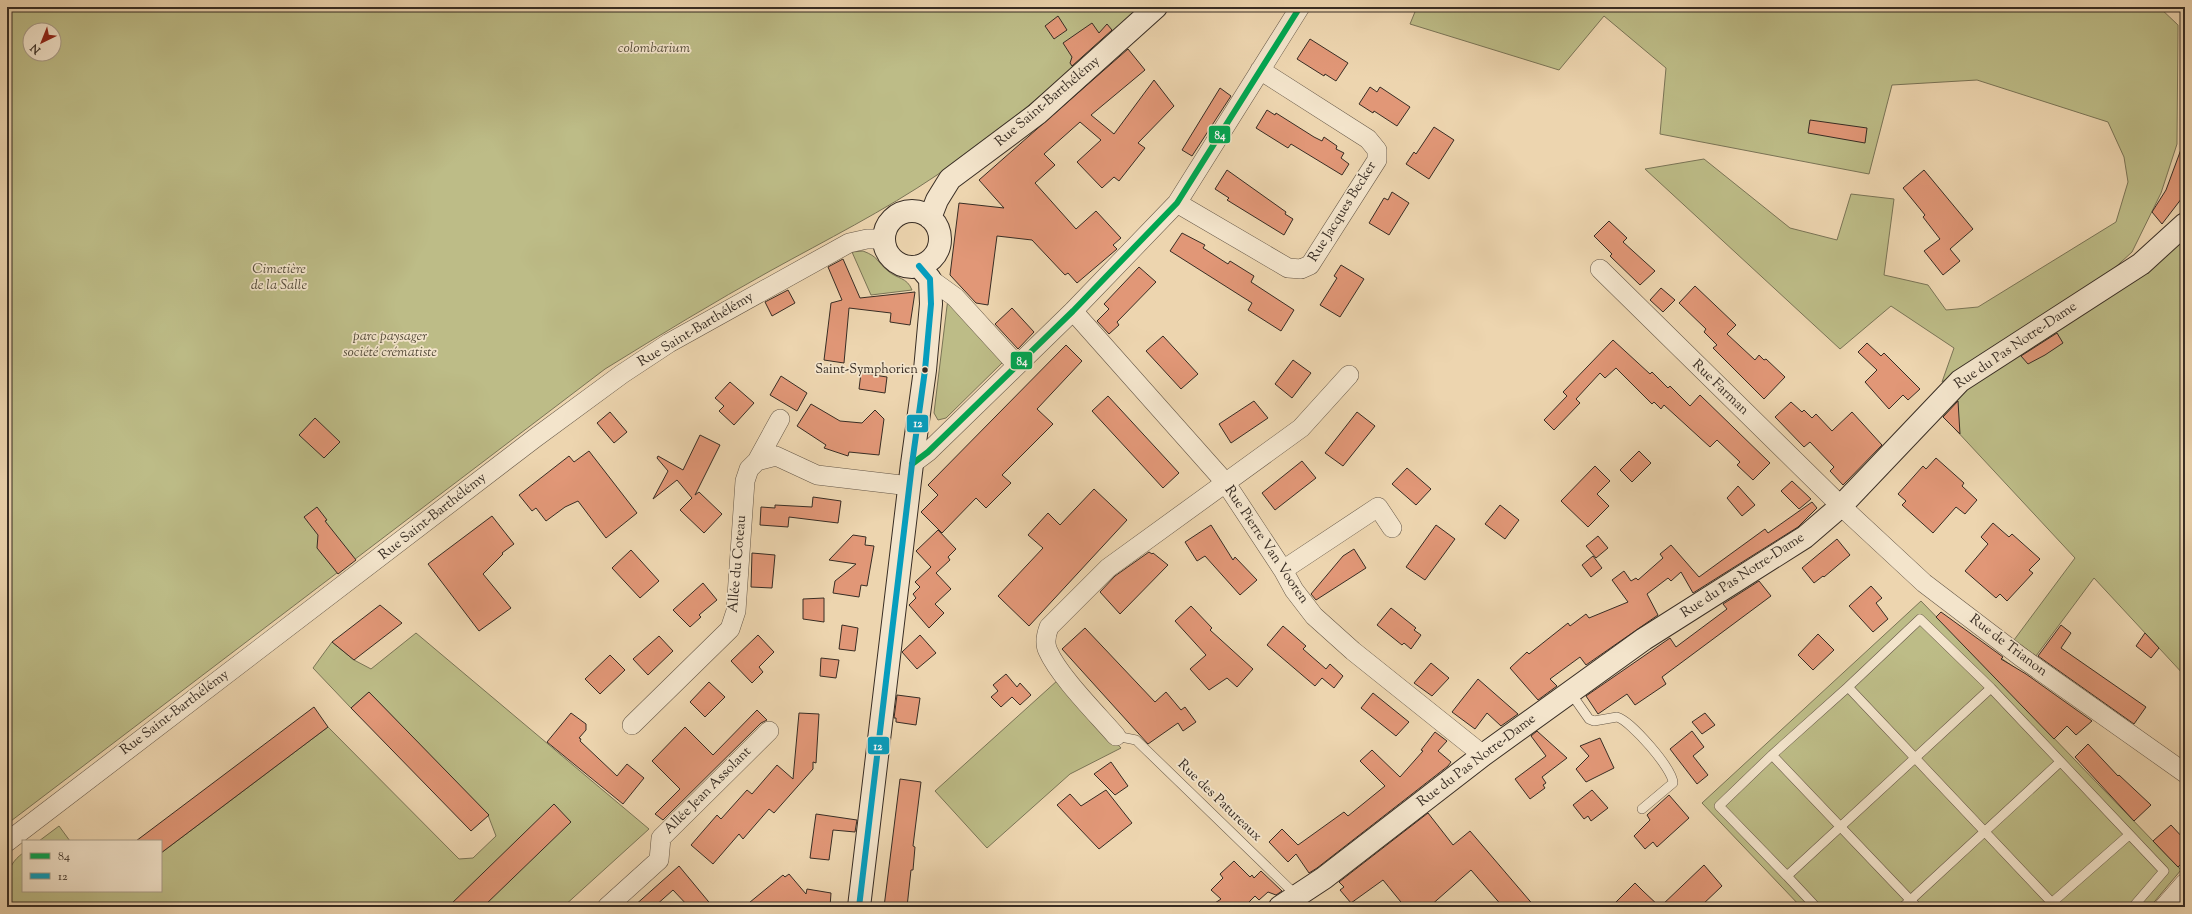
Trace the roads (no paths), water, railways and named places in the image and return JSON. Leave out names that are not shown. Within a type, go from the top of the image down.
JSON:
[{"type":"street","name":"Rue Saint-Barthélémy","points":[[930,218],[937,200],[950,179],[1037,114],[1156,7]]},
{"type":"street","points":[[912,464],[928,452],[1073,311],[1177,203],[1300,7]]},
{"type":"street","name":"Rue Jacques Becker","points":[[1177,203],[1288,268],[1301,269],[1310,265],[1377,160],[1377,150],[1368,139],[1260,70]]},
{"type":"street","points":[[858,907],[912,464],[926,370],[931,304],[925,272],[934,257],[940,241],[938,228],[930,218],[914,211],[901,214],[890,222],[884,239],[886,247],[895,261],[925,272],[955,297],[1017,365]]},
{"type":"street","name":"Rue du Pas Notre-Dame","points":[[1289,901],[1324,878],[1483,755],[1644,639],[1806,537],[1841,506],[1960,381],[2141,264],[2185,224]]},
{"type":"street","name":"Rue Saint-Barthélémy","points":[[7,842],[535,438],[622,374],[682,336],[849,243],[867,238],[884,239]]},
{"type":"street","name":"Rue Farman","points":[[1600,269],[1841,506]]},
{"type":"street","name":"Rue Pierre Van Vooren","points":[[1073,311],[1225,482],[1283,570],[1294,590],[1314,616],[1353,651],[1483,755]]},
{"type":"street","points":[[1116,736],[1057,666],[1047,650],[1045,637],[1049,627],[1108,568],[1301,428],[1349,375]]},
{"type":"street","name":"Allée du Coteau","points":[[632,725],[730,629],[736,611],[745,481],[749,469],[757,461],[780,419]]},
{"type":"street","points":[[757,461],[776,456],[817,475],[910,486]]},
{"type":"street","name":"Rue de Trianon","points":[[1841,506],[1924,583],[2021,657],[2185,773]]},
{"type":"street","points":[[1283,570],[1378,507],[1392,528]]},
{"type":"street","name":"Allée Jean Assolant","points":[[607,907],[659,860],[661,838],[769,730]]},
{"type":"street","points":[[2164,907],[2185,884]]},
{"type":"lane","points":[[1816,907],[1719,806],[1772,755],[1848,687],[1920,619],[1991,688],[2164,871],[2133,907]]},
{"type":"lane","points":[[1848,687],[2052,905],[2129,834]]},
{"type":"lane","points":[[1787,876],[1991,688]]},
{"type":"lane","points":[[1570,692],[1589,719],[1594,721],[1617,717],[1635,729],[1669,773],[1673,783],[1642,809]]},
{"type":"lane","name":"Rue des Patureaux","points":[[1116,736],[1136,740],[1289,901]]},
{"type":"lane","points":[[1772,755],[1913,904]]},
{"type":"lane","points":[[1903,907],[1913,904],[1984,831],[2060,762]]},
{"type":"place","name":"Saint-Symphorien","points":[[925,370]]},
{"type":"park label","name":"colombarium","points":[[654,49]]},
{"type":"park label","name":"Cimetière de la Salle","points":[[279,278]]},
{"type":"park label","name":"parc paysager société crématiste","points":[[390,346]]}]
